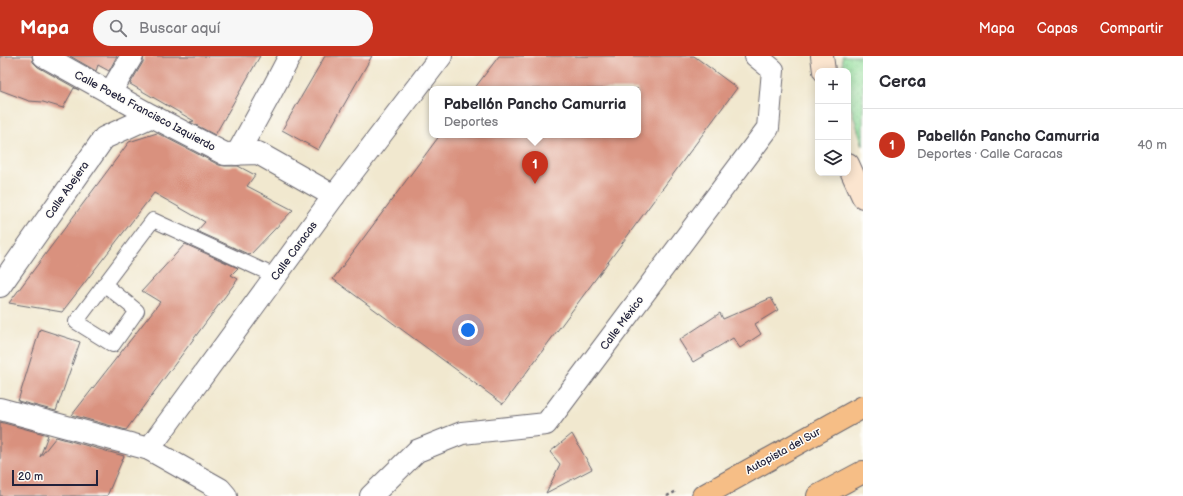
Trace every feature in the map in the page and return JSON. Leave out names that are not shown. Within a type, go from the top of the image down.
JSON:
[{"type":"highway","name":"Autopista del Sur","points":[[703,496],[863,407]]},
{"type":"highway","points":[[818,496],[863,472]]},
{"type":"main road","points":[[822,56],[824,68]]},
{"type":"main road","points":[[851,171],[863,197]]},
{"type":"street","name":"Calle Poeta Francisco Izquierdo","points":[[44,56],[152,116],[225,154],[258,153],[334,196]]},
{"type":"street","points":[[110,93],[132,56]]},
{"type":"street","points":[[237,154],[290,56]]},
{"type":"street","name":"Calle Caracas","points":[[149,449],[334,196],[441,56]]},
{"type":"street","name":"Calle México","points":[[371,496],[417,451],[462,433],[546,424],[768,128],[774,70],[756,56]]},
{"type":"street","name":"Calle Abejera","points":[[0,286],[104,138],[152,116]]},
{"type":"street","points":[[0,409],[149,449],[220,489],[226,496]]},
{"type":"lane","points":[[104,284],[137,311],[113,345],[76,322],[104,284],[152,220],[275,276]]},
{"type":"green space","points":[[842,56],[863,56],[863,146],[851,108],[851,68],[844,68]]},
{"type":"building","points":[[0,56],[32,56],[33,62],[38,67],[79,90],[74,88],[63,108],[43,102],[29,101],[0,90]]},
{"type":"building","points":[[70,56],[117,56],[109,71],[98,65],[96,71]]},
{"type":"building","points":[[144,56],[260,56],[215,135],[190,122],[194,121],[130,84],[143,62]]},
{"type":"building","points":[[325,56],[372,56],[318,150],[282,130]]},
{"type":"building","points":[[499,56],[694,56],[737,88],[503,404],[333,279],[438,138],[641,138],[641,86],[476,86]]},
{"type":"building","points":[[157,133],[219,165],[238,166],[255,175],[247,186],[293,210],[250,255],[197,231],[205,222],[154,193],[62,312],[9,303],[129,142]]},
{"type":"building","points":[[185,244],[238,268],[231,275],[238,279],[126,430],[72,415],[160,302],[142,291]]},
{"type":"building","points":[[771,298],[778,310],[755,324],[761,334],[740,348],[733,338],[693,362],[679,340],[720,313],[723,319]]},
{"type":"building","points":[[40,329],[80,342],[56,411],[18,401]]},
{"type":"building","points":[[0,422],[48,435],[40,457],[56,437],[124,456],[107,496],[0,496]]},
{"type":"building","points":[[572,434],[592,469],[546,493],[560,464],[550,452]]},
{"type":"place","name":"Pabellón Pancho Camurria","points":[[535,184]]}]
